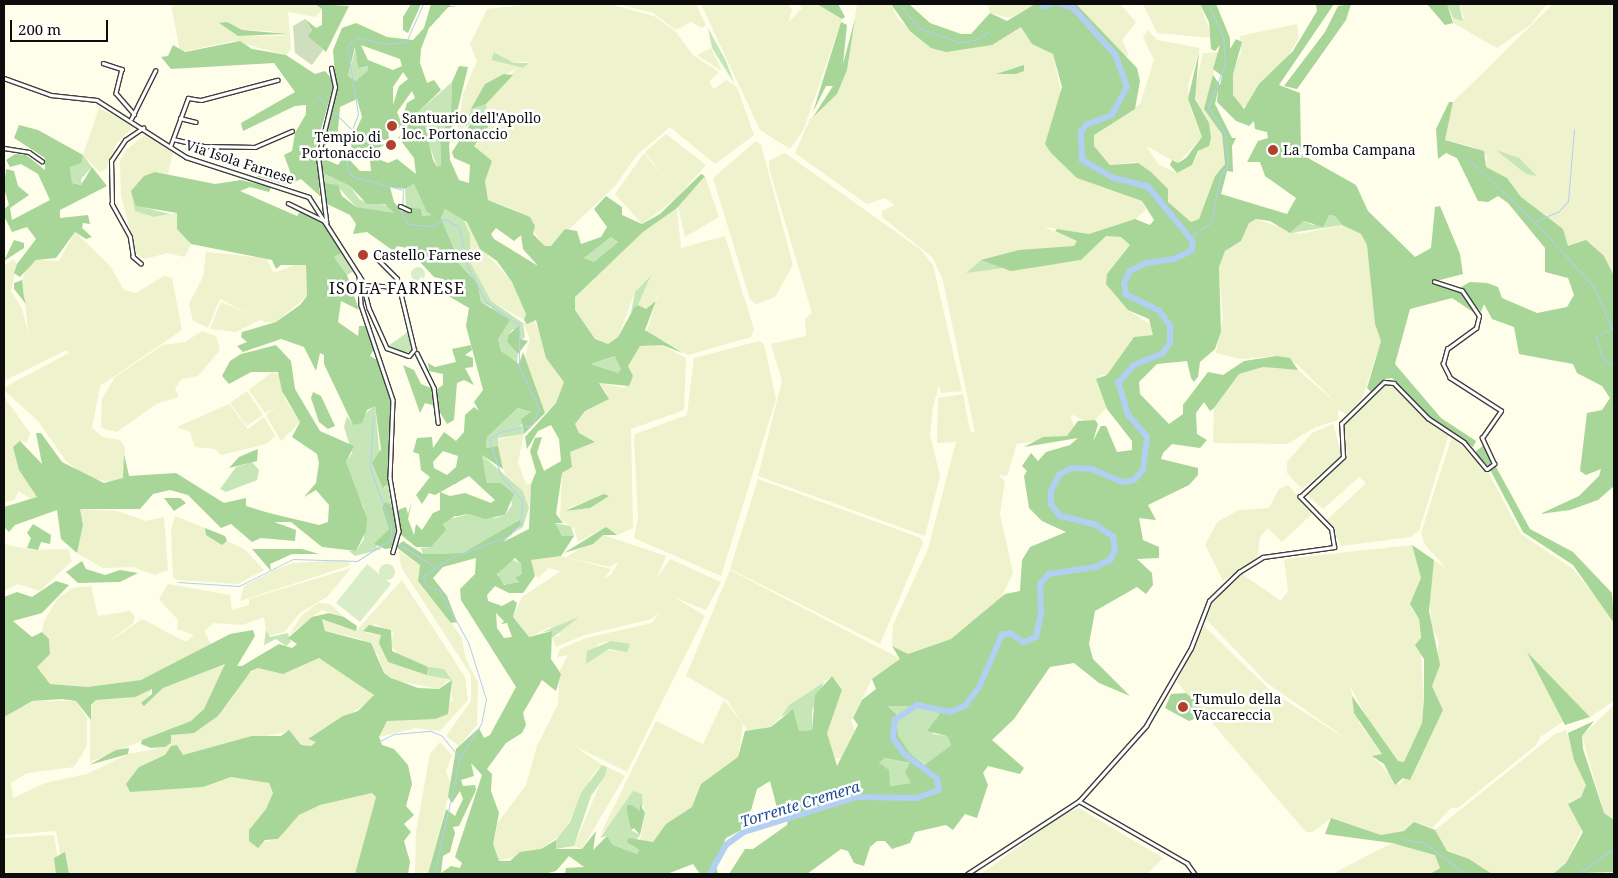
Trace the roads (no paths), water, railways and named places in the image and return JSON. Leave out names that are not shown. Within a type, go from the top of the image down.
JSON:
[{"type":"street","points":[[103,63],[122,69],[116,93],[134,114]]},
{"type":"street","points":[[327,221],[318,157],[328,101],[335,87],[331,68]]},
{"type":"street","points":[[131,119],[155,72]]},
{"type":"street","name":"Via Isola Farnese","points":[[4,78],[51,95],[87,97],[131,119],[170,147],[191,159],[305,194],[327,221],[359,275],[384,343],[392,352],[407,356],[414,350],[397,279],[375,257]]},
{"type":"street","points":[[170,147],[180,118],[190,98],[201,100],[277,80]]},
{"type":"street","points":[[180,118],[196,122]]},
{"type":"street","points":[[141,264],[133,257],[130,237],[112,204],[112,161],[125,140],[143,128]]},
{"type":"street","points":[[173,139],[204,146],[254,147],[292,131]]},
{"type":"street","points":[[4,148],[27,151],[42,161]]},
{"type":"street","points":[[288,203],[327,221]]},
{"type":"street","points":[[400,206],[408,210]]},
{"type":"street","points":[[359,275],[361,304],[393,400],[390,478],[397,539],[393,552]]},
{"type":"street","points":[[967,874],[1079,801],[1146,726],[1191,648],[1209,601],[1240,572],[1263,557],[1334,546],[1331,529],[1300,497],[1343,457],[1340,424],[1384,382],[1394,383],[1428,418],[1464,442],[1487,469],[1494,464],[1482,438],[1501,411],[1448,376],[1443,364],[1445,352],[1476,328],[1479,316],[1462,291],[1434,282]]},
{"type":"street","points":[[364,285],[386,286]]},
{"type":"street","points":[[417,353],[434,388],[438,422]]},
{"type":"street","points":[[1079,801],[1187,863],[1195,874]]},
{"type":"waterway","points":[[423,4],[406,42],[384,44],[358,37],[347,46],[358,114],[346,145],[347,168],[352,176],[403,190],[402,215],[408,224],[432,226],[445,219],[459,227],[468,268],[486,302],[519,325],[519,367],[539,409],[532,425],[500,432],[489,439],[501,476],[522,500],[521,524],[506,537],[450,558],[423,576],[426,586],[439,590],[468,642],[486,699],[481,724],[460,758],[434,874]]},
{"type":"waterway","name":"Torrente Cremera","points":[[899,4],[919,28],[958,42],[975,40],[990,31]]},
{"type":"waterway","name":"Torrente Cremera","points":[[1043,6],[1052,4]]},
{"type":"waterway","name":"Torrente Cremera","points":[[710,874],[726,845],[744,832],[857,797],[916,798],[939,790],[937,779],[904,754],[893,738],[895,720],[917,705],[950,712],[965,706],[980,685],[1002,635],[1010,633],[1024,642],[1036,637],[1041,614],[1040,584],[1049,574],[1096,567],[1110,560],[1115,550],[1113,537],[1095,525],[1060,516],[1051,505],[1051,491],[1059,475],[1072,468],[1092,469],[1123,482],[1134,480],[1143,470],[1147,437],[1128,415],[1118,383],[1134,365],[1163,353],[1170,343],[1170,326],[1159,311],[1126,295],[1124,283],[1130,271],[1146,263],[1174,259],[1191,251],[1193,242],[1148,187],[1113,178],[1082,160],[1081,132],[1086,125],[1112,115],[1127,87],[1116,56],[1073,8],[1060,4]]},
{"type":"waterway","points":[[1191,236],[1211,223],[1220,177],[1228,163],[1225,133],[1208,107],[1225,64],[1223,37],[1208,4]]},
{"type":"waterway","points":[[317,95],[353,131]]},
{"type":"waterway","points":[[1536,221],[1559,211],[1568,201],[1574,129]]},
{"type":"waterway","points":[[1467,158],[1535,222],[1594,287],[1612,329]]},
{"type":"waterway","points":[[1614,327],[1596,336],[1602,357],[1614,366]]},
{"type":"waterway","points":[[373,415],[370,468],[391,526],[391,539],[433,566]]},
{"type":"waterway","points":[[178,582],[239,586],[293,559],[357,561],[391,539]]},
{"type":"waterway","points":[[378,742],[394,734],[431,731],[442,736],[460,758]]},
{"type":"waterway","points":[[1403,839],[1423,842],[1465,874]]},
{"type":"waterway","points":[[1578,874],[1614,848]]},
{"type":"place","name":"Santuario dell'Apollo loc. Portonaccio","points":[[392,126]]},
{"type":"place","name":"Tempio di Portonaccio","points":[[391,145]]},
{"type":"place","name":"La Tomba Campana","points":[[1273,150]]},
{"type":"place","name":"Castello Farnese","points":[[363,255]]},
{"type":"place","name":"Tumulo della Vaccareccia","points":[[1183,707]]},
{"type":"district","name":"ISOLA FARNESE","points":[[397,288]]}]
